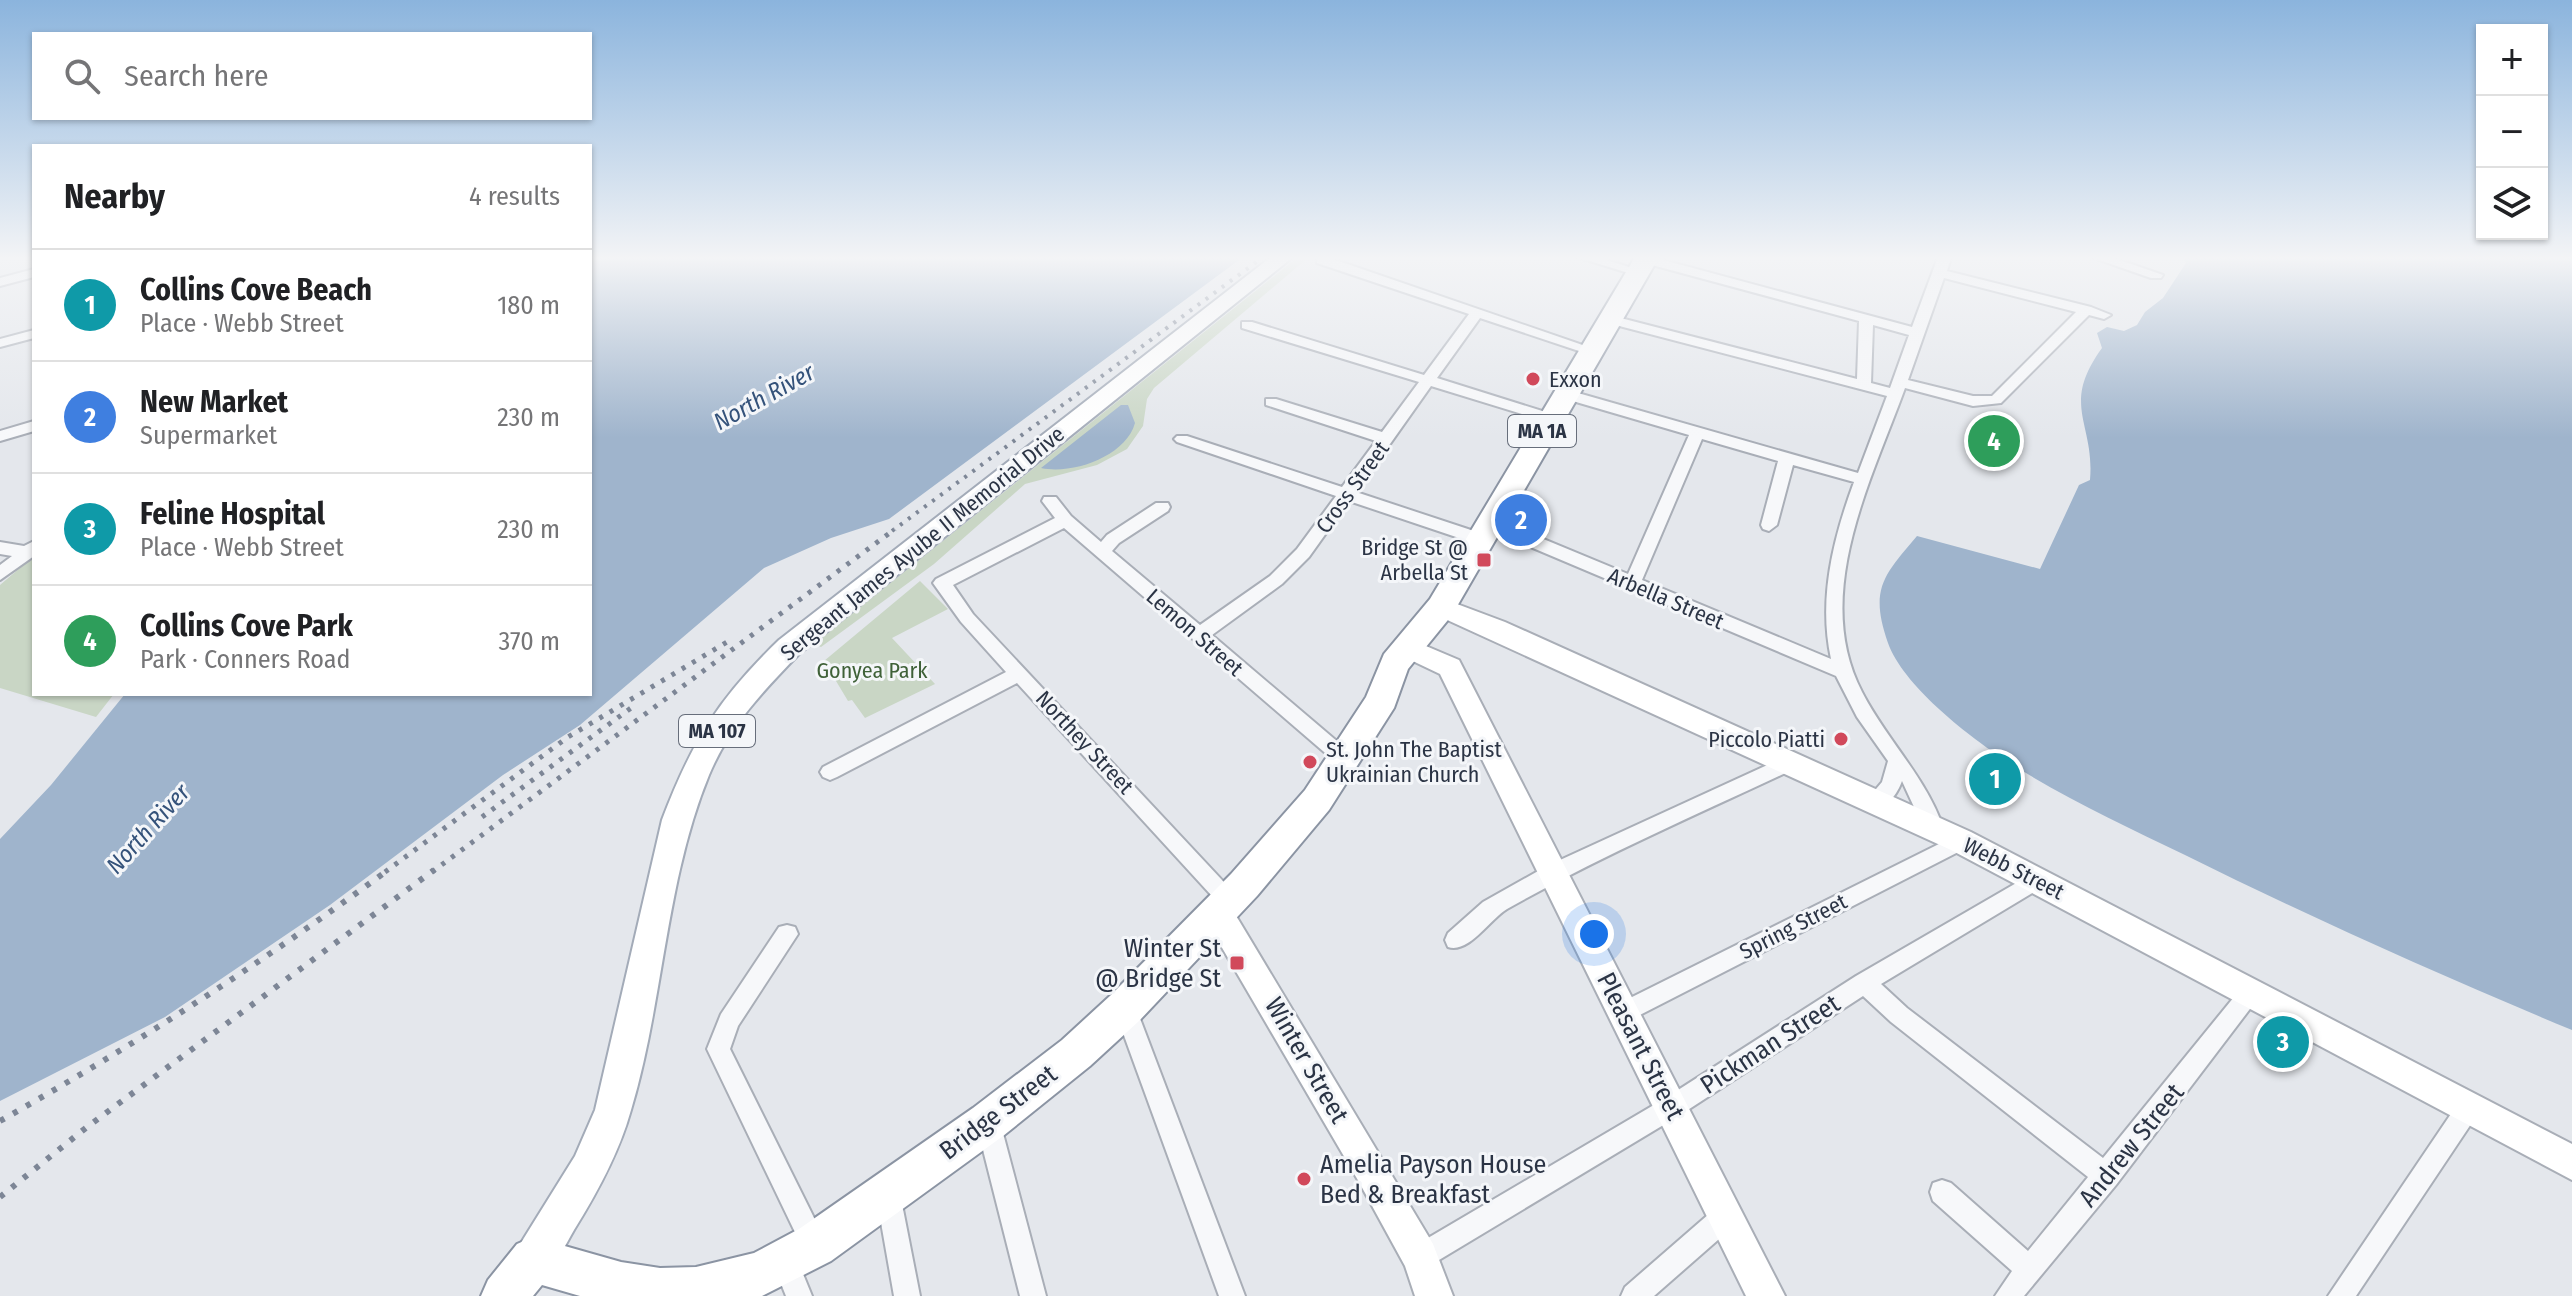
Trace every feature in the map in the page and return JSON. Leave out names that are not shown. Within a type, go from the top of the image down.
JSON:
[{"type":"highway","name":"Bridge Street","points":[[533,1260],[621,1285],[660,1291],[696,1290],[799,1267],[888,1194],[1076,1053],[1224,907],[1317,800],[1382,699],[1397,692],[1415,650],[1437,632],[1441,607],[1609,319]]},
{"type":"highway","name":"MA 107","points":[[504,1296],[533,1260]]},
{"type":"main road","name":"Sergeant James Ayube II Memorial Drive","points":[[533,1260],[568,1206],[612,1114],[626,1065],[673,836],[692,782],[718,730],[753,684],[789,647],[1206,317]]},
{"type":"main road","name":"Webb Street","points":[[1441,607],[1933,827],[2572,1163]]},
{"type":"main road","name":"Pleasant Street","points":[[1415,650],[1450,667],[1766,1296]]},
{"type":"main road","name":"Winter Street","points":[[1224,907],[1420,1257],[1434,1296]]},
{"type":"street","name":"Cross Street","points":[[1199,635],[1292,566],[1473,317]]},
{"type":"street","points":[[1493,317],[1590,350]]},
{"type":"street","points":[[1860,317],[1917,333]]},
{"type":"street","points":[[1923,317],[1864,480],[1848,534],[1837,589],[1835,628],[1843,671],[1867,718],[1923,798],[1933,827]]},
{"type":"street","points":[[1609,319],[1864,385],[1973,401],[1996,400],[2079,317]]},
{"type":"street","points":[[1864,385],[1866,319]]},
{"type":"street","points":[[1247,325],[1428,380],[1697,433],[1864,480]]},
{"type":"street","points":[[0,343],[32,335]]},
{"type":"street","points":[[1271,402],[1387,439]]},
{"type":"street","points":[[0,436],[28,428]]},
{"type":"street","points":[[1632,584],[1697,433]]},
{"type":"street","name":"Arbella Street","points":[[1182,439],[1347,494],[1485,531],[1632,584],[1843,671]]},
{"type":"street","points":[[1769,525],[1787,458]]},
{"type":"street","name":"Lemon Street","points":[[1050,501],[1065,520],[1345,759]]},
{"type":"street","points":[[1103,551],[1113,539],[1162,507]]},
{"type":"street","name":"Northey Street","points":[[1065,520],[942,583],[967,618],[1021,673],[1224,907]]},
{"type":"street","points":[[0,548],[31,550]]},
{"type":"street","points":[[0,574],[31,550]]},
{"type":"street","points":[[830,772],[1021,673]]},
{"type":"street","points":[[1875,802],[1891,785],[1897,761]]},
{"type":"street","points":[[1456,940],[1490,908],[1554,872],[1787,764]]},
{"type":"street","name":"Spring Street","points":[[1624,1012],[1961,841]]},
{"type":"street","name":"Pickman Street","points":[[1420,1257],[1672,1107],[1864,983],[2037,880]]},
{"type":"street","points":[[787,934],[729,1021],[718,1049],[799,1267]]},
{"type":"street","points":[[1864,983],[1899,1015],[2107,1176]]},
{"type":"street","name":"Andrew Street","points":[[2008,1296],[2251,993]]},
{"type":"street","points":[[1125,1008],[1232,1296]]},
{"type":"street","points":[[2341,1296],[2469,1107]]},
{"type":"street","points":[[988,1122],[1033,1296]]},
{"type":"street","points":[[1942,1192],[2030,1270]]},
{"type":"street","points":[[888,1194],[907,1296]]},
{"type":"street","points":[[1634,1296],[1726,1216]]},
{"type":"green space","points":[[1222,317],[1237,317],[1154,388],[1147,399],[1143,426],[1127,449],[1097,465],[1025,484],[934,564],[821,647],[814,644]]},
{"type":"green space","points":[[32,558],[32,696],[112,696],[96,717],[0,688],[0,585]]},
{"type":"green space","name":"Gonyea Park","points":[[920,581],[948,609],[892,638],[935,684],[865,718],[852,700],[848,701],[824,661]]},
{"type":"water","name":"North River","points":[[592,317],[1161,317],[889,519],[831,538],[764,568],[580,725],[503,775],[330,905],[165,1017],[0,1101],[0,839],[51,785],[123,696],[592,696]]},
{"type":"water","points":[[2142,317],[2572,317],[2572,1030],[2329,924],[2069,797],[2024,772],[1971,736],[1921,692],[1896,659],[1882,624],[1880,596],[1888,573],[1917,536],[2040,569],[2079,485],[2090,480],[2081,400],[2083,385],[2102,348],[2097,333],[2107,327],[2124,331],[2137,325]]},
{"type":"water","points":[[1121,405],[1128,405],[1135,423],[1130,435],[1110,454],[1068,469],[1041,468]]},
{"type":"railway","points":[[892,531],[1181,317]]},
{"type":"railway","points":[[432,872],[895,529]]},
{"type":"railway","points":[[385,872],[568,737],[727,642]]},
{"type":"railway","points":[[482,817],[631,708]]},
{"type":"railway","points":[[0,1121],[198,1002],[388,870]]},
{"type":"railway","points":[[0,1197],[87,1127],[434,870]]},
{"type":"place","name":"Exxon","points":[[1533,379]]},
{"type":"place","name":"Collins Cove Park","points":[[1994,441]]},
{"type":"place","name":"New Market","points":[[1521,520]]},
{"type":"place","name":"Bridge St @ Arbella St","points":[[1484,560]]},
{"type":"place","name":"Piccolo Piatti","points":[[1841,739]]},
{"type":"place","name":"St. John The Baptist Ukrainian Church","points":[[1310,762]]},
{"type":"place","name":"Collins Cove Beach","points":[[1995,779]]},
{"type":"place","name":"Winter St @ Bridge St","points":[[1237,963]]},
{"type":"place","name":"Feline Hospital","points":[[2283,1042]]},
{"type":"place","name":"Amelia Payson House Bed & Breakfast","points":[[1304,1179]]}]
